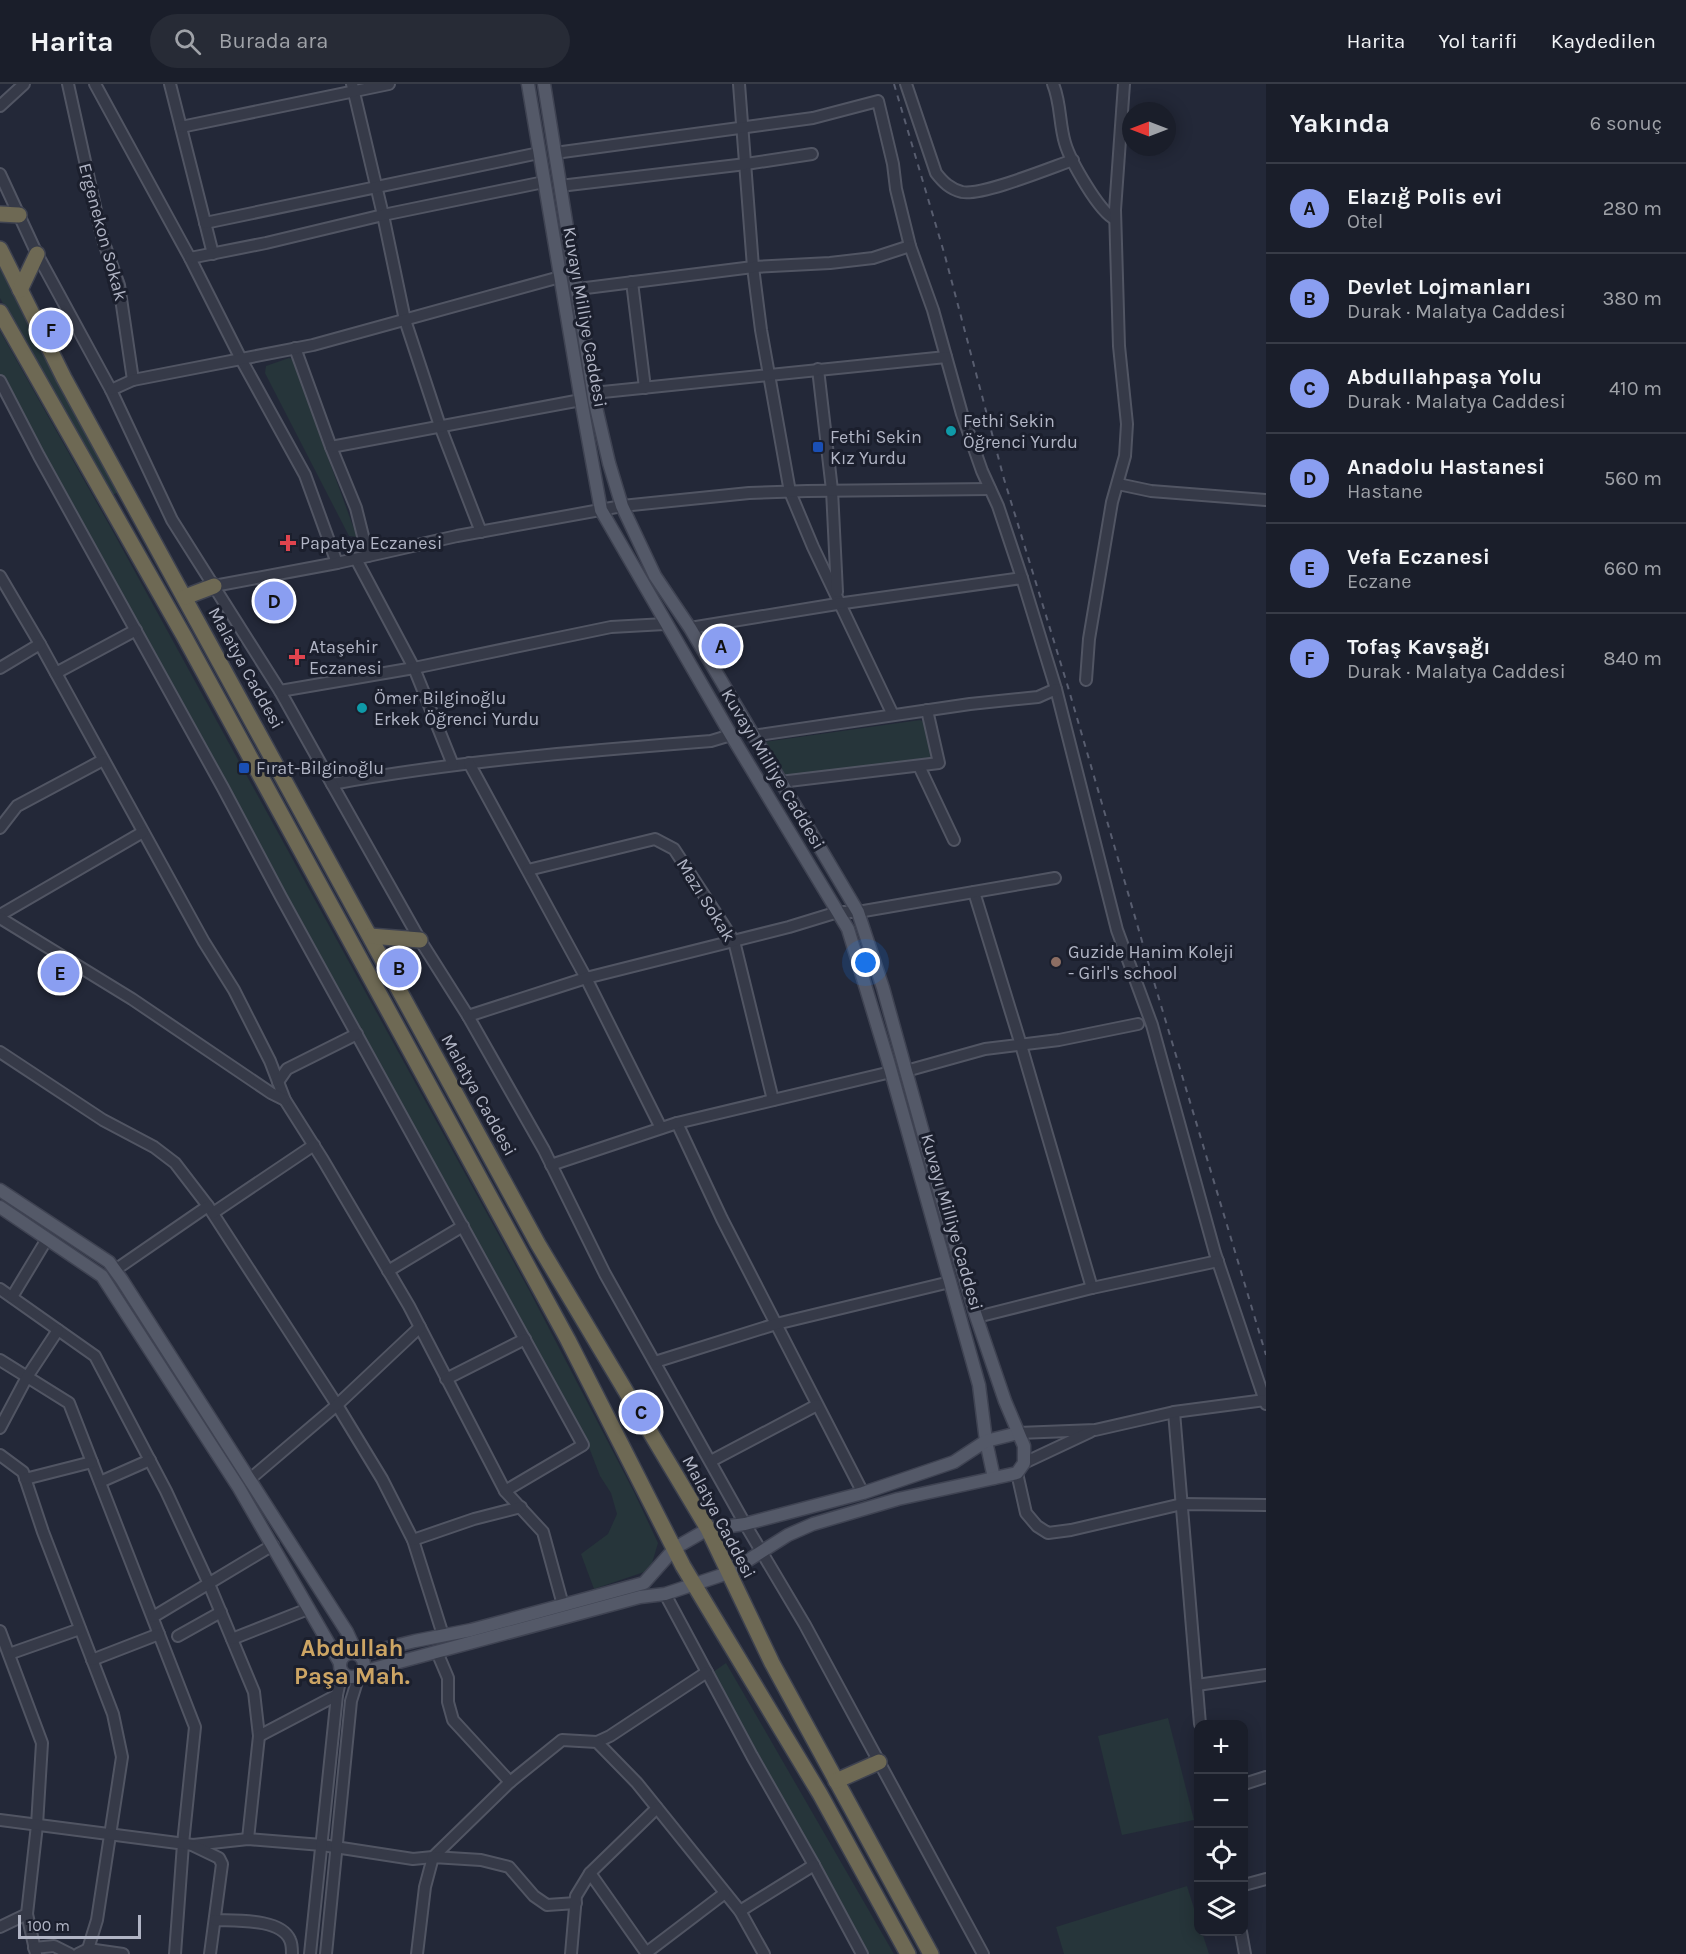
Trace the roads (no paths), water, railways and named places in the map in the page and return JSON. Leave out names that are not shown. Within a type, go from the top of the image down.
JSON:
[{"type":"highway","points":[[0,214],[19,215]]},
{"type":"highway","name":"Malatya Caddesi","points":[[0,249],[64,378],[538,1244],[708,1529],[772,1663],[931,1954]]},
{"type":"highway","points":[[20,290],[38,254]]},
{"type":"highway","points":[[0,312],[201,668],[562,1330],[694,1586],[820,1794],[908,1954]]},
{"type":"highway","points":[[185,597],[214,586]]},
{"type":"highway","points":[[370,936],[420,940]]},
{"type":"highway","points":[[836,1780],[879,1762]]},
{"type":"main road","name":"Kuvayı Milliye Caddesi","points":[[528,84],[580,400],[601,510],[665,624],[848,929],[979,1384],[986,1441],[994,1478]]},
{"type":"main road","name":"Kuvayı Milliye Caddesi","points":[[544,84],[593,393],[609,463],[622,506],[655,576],[690,628],[858,912],[883,988],[977,1317],[1005,1401],[1024,1446],[1020,1468]]},
{"type":"main road","points":[[0,1190],[109,1262],[115,1270],[347,1632],[364,1663],[361,1674]]},
{"type":"main road","points":[[0,1207],[102,1276],[239,1488],[341,1667],[350,1677],[640,1597],[665,1594],[694,1586],[729,1573],[788,1536],[813,1524],[898,1499],[994,1478],[1020,1468]]},
{"type":"main road","points":[[341,1667],[346,1655],[350,1653],[358,1655],[471,1630],[644,1583],[675,1548],[708,1529],[745,1524],[863,1493],[954,1462],[986,1441],[1018,1433]]},
{"type":"street","points":[[0,106],[24,84]]},
{"type":"street","name":"Ergenekon Sokak","points":[[68,84],[98,220],[119,285],[133,380]]},
{"type":"street","points":[[95,84],[305,475],[337,563]]},
{"type":"street","points":[[170,84],[213,254]]},
{"type":"street","points":[[181,128],[353,87],[389,84]]},
{"type":"street","points":[[739,84],[753,267],[761,330],[790,492],[813,547],[893,715]]},
{"type":"street","points":[[906,84],[936,173],[944,183],[955,190],[968,193],[1004,185],[1073,160]]},
{"type":"street","points":[[1053,84],[1065,144],[1094,196],[1107,215],[1115,219]]},
{"type":"street","points":[[1086,680],[1089,639],[1112,502],[1125,456],[1127,424],[1119,346],[1115,219],[1124,84]]},
{"type":"street","points":[[353,87],[405,320],[440,426],[481,532]]},
{"type":"street","points":[[555,153],[813,118],[878,100],[910,246],[933,310],[962,414],[998,506],[1022,578],[1056,689],[1117,930],[1152,1025],[1218,1261],[1265,1402],[1174,1412],[1095,1430],[1018,1433]]},
{"type":"street","points":[[205,223],[539,153]]},
{"type":"street","points":[[560,186],[812,154]]},
{"type":"street","points":[[0,174],[38,254],[111,390],[172,520],[280,691],[420,940],[468,1016],[551,1165],[605,1274],[745,1524],[763,1551],[983,1954]]},
{"type":"street","points":[[190,258],[544,182]]},
{"type":"street","points":[[578,289],[753,267],[873,258],[910,246]]},
{"type":"street","points":[[111,390],[133,380],[295,348],[560,277]]},
{"type":"street","points":[[632,282],[645,388]]},
{"type":"street","points":[[295,348],[356,508],[368,556]]},
{"type":"street","points":[[593,393],[946,357]]},
{"type":"street","points":[[818,369],[832,490],[839,601]]},
{"type":"street","points":[[0,381],[39,456],[583,1444],[505,1491]]},
{"type":"street","points":[[331,447],[580,400]]},
{"type":"street","points":[[1118,484],[1151,491],[1266,500]]},
{"type":"street","points":[[214,586],[622,506],[749,493],[990,489]]},
{"type":"street","points":[[356,559],[414,668],[453,765]]},
{"type":"street","points":[[0,576],[40,644],[204,942],[234,990],[270,1061],[285,1100],[314,1145],[420,1327],[505,1491],[543,1532],[563,1605]]},
{"type":"street","points":[[690,628],[839,601],[1022,578]]},
{"type":"street","points":[[280,691],[414,668],[611,627],[665,624]]},
{"type":"street","points":[[56,673],[136,630]]},
{"type":"street","points":[[0,668],[40,644]]},
{"type":"street","points":[[752,736],[927,710],[1038,697],[1056,689]]},
{"type":"street","points":[[780,782],[939,763],[927,710]]},
{"type":"street","points":[[333,784],[404,771],[562,752],[711,741],[731,735]]},
{"type":"street","points":[[3,823],[17,806],[103,760]]},
{"type":"street","points":[[469,763],[586,978],[661,1128]]},
{"type":"street","points":[[919,766],[954,840]]},
{"type":"street","points":[[0,808],[3,823]]},
{"type":"street","points":[[143,832],[0,916],[132,999],[271,1093],[285,1100]]},
{"type":"street","name":"Mazı Sokak","points":[[528,870],[655,839],[674,849],[734,941],[773,1100]]},
{"type":"street","points":[[468,1016],[586,978],[789,927],[837,912],[858,912],[1055,878]]},
{"type":"street","points":[[974,892],[1092,1288]]},
{"type":"street","points":[[906,1071],[985,1049],[1059,1040],[1138,1024]]},
{"type":"street","points":[[278,1082],[287,1069],[357,1034]]},
{"type":"street","points":[[0,1052],[103,1120],[154,1147],[175,1163],[210,1209],[337,1405],[382,1479],[413,1540],[443,1635]]},
{"type":"street","points":[[551,1165],[676,1123],[891,1072]]},
{"type":"street","points":[[676,1123],[722,1219],[863,1493]]},
{"type":"street","points":[[115,1270],[314,1145]]},
{"type":"street","points":[[388,1271],[463,1226]]},
{"type":"street","points":[[12,1297],[47,1239]]},
{"type":"street","points":[[977,1317],[1092,1288],[1218,1261]]},
{"type":"street","points":[[655,1362],[776,1324],[951,1282]]},
{"type":"street","points":[[0,1289],[95,1356],[150,1460],[209,1584],[254,1692],[259,1736],[248,1839]]},
{"type":"street","points":[[250,1479],[337,1405],[420,1327]]},
{"type":"street","points":[[0,1428],[27,1377],[58,1330]]},
{"type":"street","points":[[446,1380],[525,1339]]},
{"type":"street","points":[[0,1360],[69,1403],[195,1727],[188,1845],[175,1954]]},
{"type":"street","points":[[711,1461],[818,1405]]},
{"type":"street","points":[[1174,1412],[1200,1720]]},
{"type":"street","points":[[1095,1430],[1020,1468],[1026,1513],[1037,1526],[1048,1533],[1071,1530],[1182,1504],[1266,1505]]},
{"type":"street","points":[[0,1455],[23,1472],[43,1532],[112,1714],[122,1757],[97,1920],[83,1951],[123,1954]]},
{"type":"street","points":[[100,1482],[150,1460]]},
{"type":"street","points":[[25,1479],[92,1462]]},
{"type":"street","points":[[413,1540],[474,1519],[521,1507]]},
{"type":"street","points":[[153,1617],[273,1545]]},
{"type":"street","points":[[665,1594],[862,1954]]},
{"type":"street","points":[[232,1640],[308,1609]]},
{"type":"street","points":[[178,1636],[221,1612]]},
{"type":"street","points":[[9,1654],[80,1629]]},
{"type":"street","points":[[0,1631],[42,1743],[37,1825],[27,1914],[35,1951],[54,1946],[70,1954]]},
{"type":"street","points":[[92,1660],[159,1634]]},
{"type":"street","points":[[437,1652],[448,1677],[448,1702],[453,1720],[510,1782]]},
{"type":"street","points":[[310,1954],[341,1667]]},
{"type":"street","points":[[417,1954],[425,1887],[434,1857],[510,1782],[562,1740],[597,1742],[610,1736],[707,1672]]},
{"type":"street","points":[[326,1954],[351,1701],[361,1674]]},
{"type":"street","points":[[1197,1685],[1266,1675]]},
{"type":"street","points":[[259,1736],[337,1695]]},
{"type":"street","points":[[597,1742],[637,1783],[740,1911],[764,1954]]},
{"type":"street","points":[[1248,1783],[1266,1777]]},
{"type":"street","points":[[571,1954],[576,1896],[590,1873],[657,1808]]},
{"type":"street","points":[[0,1820],[188,1845],[248,1839],[322,1845],[413,1859],[434,1857],[481,1860],[509,1867],[534,1896],[547,1905],[576,1903]]},
{"type":"street","points":[[188,1845],[219,1858],[222,1864],[210,1954]]},
{"type":"street","points":[[740,1911],[814,1865]]},
{"type":"street","points":[[590,1873],[647,1954],[725,1893]]},
{"type":"street","points":[[1248,1884],[1266,1879]]},
{"type":"street","points":[[0,1927],[27,1914]]},
{"type":"street","points":[[215,1920],[256,1922],[276,1927],[286,1933],[290,1940],[292,1954]]},
{"type":"street","points":[[1242,1936],[1245,1954]]},
{"type":"railway","points":[[894,84],[945,256],[1004,479],[1266,1355]]},
{"type":"place","name":"Tofaş Kavşağı","points":[[51,330]]},
{"type":"place","name":"Fethi Sekin Öğrenci Yurdu","points":[[951,431]]},
{"type":"place","name":"Fethi Sekin Kız Yurdu","points":[[818,447]]},
{"type":"place","name":"Papatya Eczanesi","points":[[288,543]]},
{"type":"place","name":"Anadolu Hastanesi","points":[[274,601]]},
{"type":"place","name":"Elazığ Polis evi","points":[[721,646]]},
{"type":"place","name":"Ataşehir Eczanesi","points":[[297,657]]},
{"type":"place","name":"Ömer Bilginoğlu Erkek Öğrenci Yurdu","points":[[362,708]]},
{"type":"place","name":"Fırat-Bilginoğlu","points":[[244,768]]},
{"type":"place","name":"Guzide Hanim Koleji - Girl's school","points":[[1056,962]]},
{"type":"place","name":"Devlet Lojmanları","points":[[399,968]]},
{"type":"place","name":"Vefa Eczanesi","points":[[60,973]]},
{"type":"place","name":"Abdullahpaşa Yolu","points":[[641,1412]]},
{"type":"district","name":"Abdullah Paşa Mah.","points":[[352,1662]]}]
